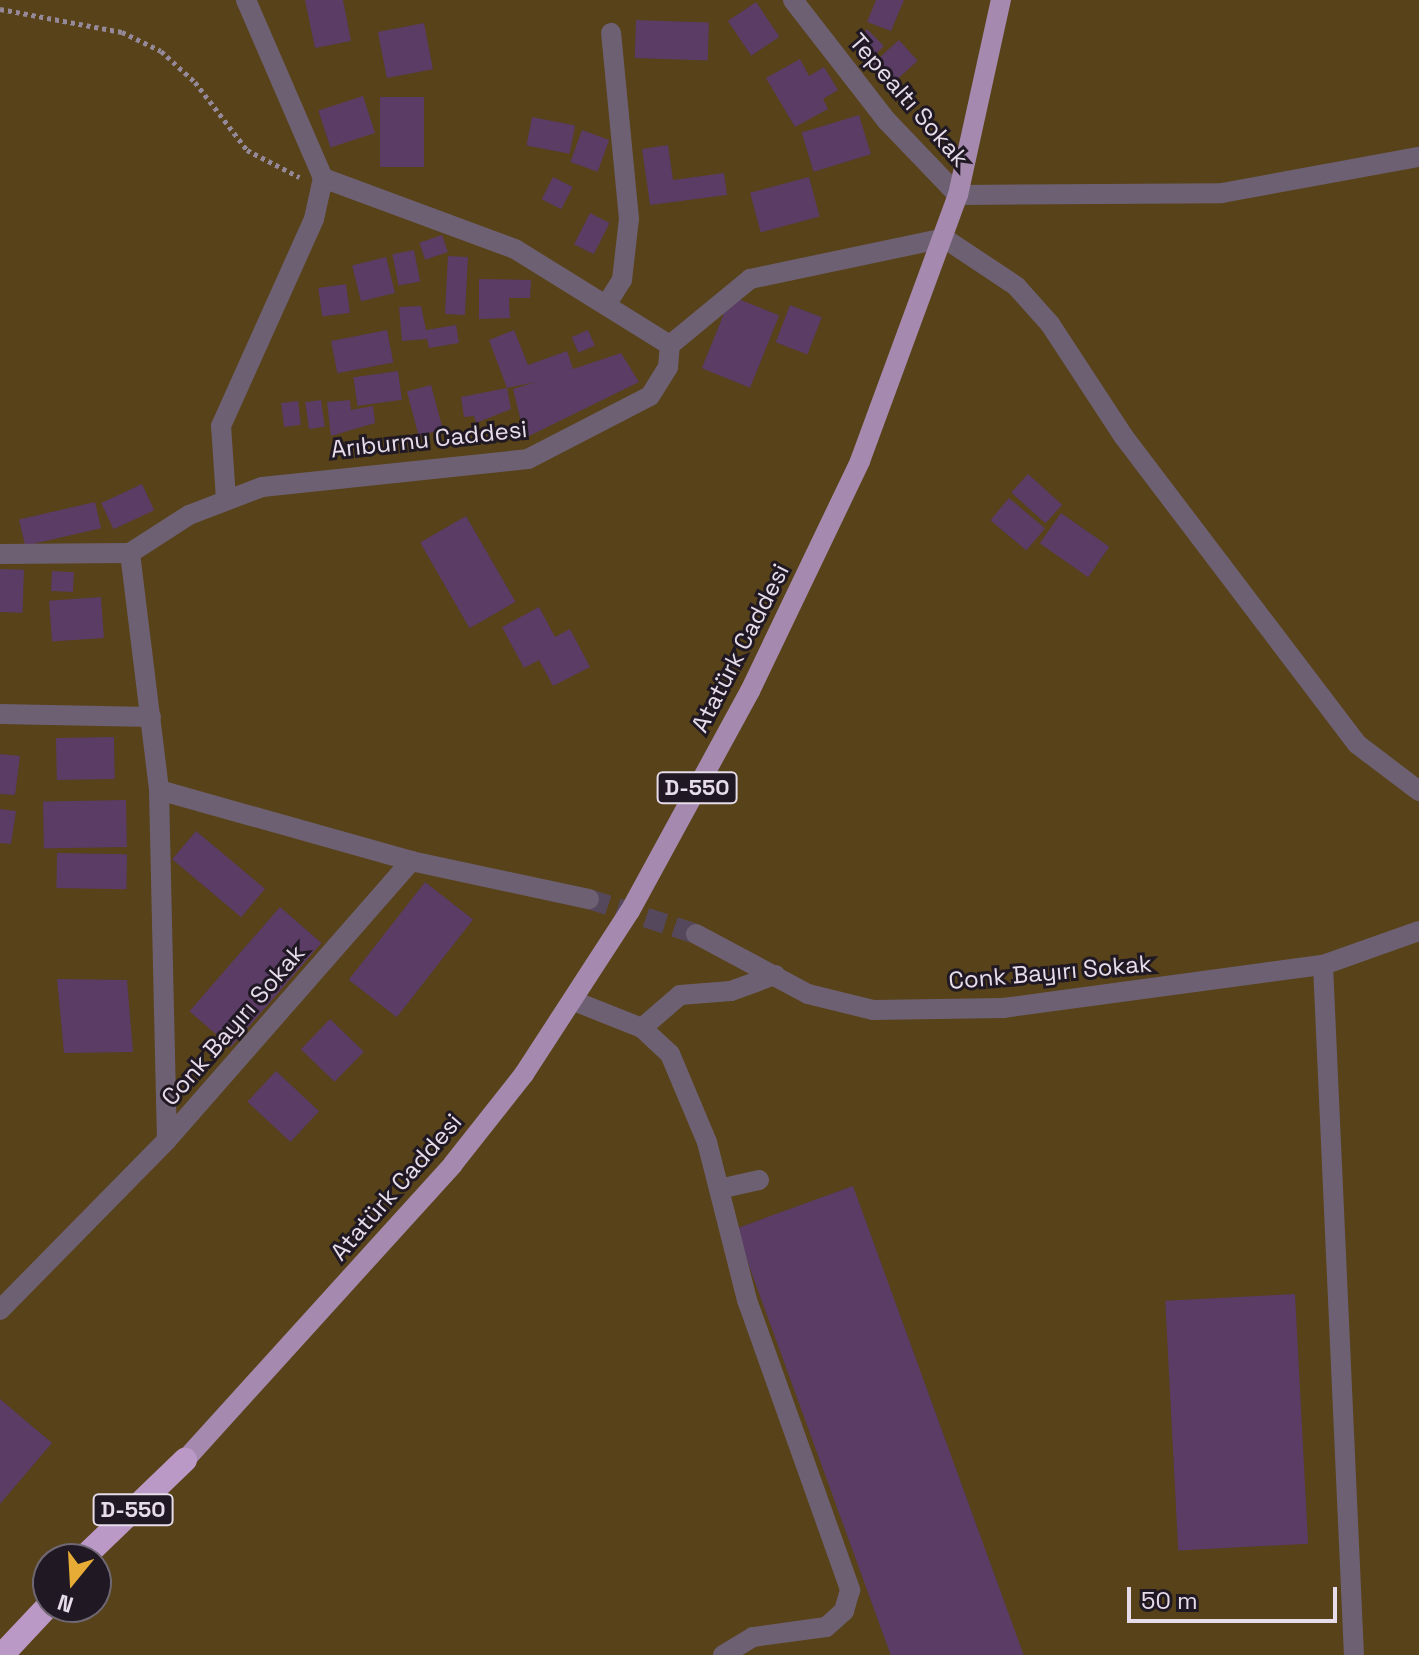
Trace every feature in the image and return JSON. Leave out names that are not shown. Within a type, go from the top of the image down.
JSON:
[{"type":"highway","name":"D-550","points":[[99,1543],[185,1460]]},
{"type":"highway","name":"D-550","points":[[107,1543],[185,1460]]},
{"type":"highway","points":[[0,1638],[32,1607]]},
{"type":"highway","points":[[2,1655],[32,1623]]},
{"type":"main road","name":"Atatürk Caddesi","points":[[185,1460],[453,1164],[574,1001],[651,873],[804,582],[860,461],[958,195],[1001,0]]},
{"type":"street","points":[[226,499],[221,426],[314,219],[323,178],[246,0]]},
{"type":"street","name":"Tepealtı Sokak","points":[[793,0],[886,120],[958,195]]},
{"type":"street","points":[[608,302],[622,280],[629,219],[611,33]]},
{"type":"street","points":[[958,195],[1222,193],[1419,157]]},
{"type":"street","points":[[323,178],[515,249],[608,302],[670,345],[750,279],[944,238],[1016,286],[1050,324],[1124,437],[1357,744],[1419,791]]},
{"type":"street","name":"Arıburnu Caddesi","points":[[0,554],[130,553],[226,499],[312,478],[528,459],[650,396],[664,376],[670,345]]},
{"type":"street","name":"Conk Bayırı Sokak","points":[[130,553],[159,790],[167,1140]]},
{"type":"street","points":[[0,714],[151,717]]},
{"type":"street","points":[[159,790],[411,861],[589,899]]},
{"type":"street","name":"Conk Bayırı Sokak","points":[[167,1140],[411,861]]},
{"type":"street","name":"Conk Bayırı Sokak","points":[[696,934],[808,994],[873,1010],[1003,1008],[1323,965],[1419,931]]},
{"type":"street","points":[[1323,965],[1354,1655]]},
{"type":"street","points":[[642,1028],[680,995],[731,991],[775,975]]},
{"type":"street","points":[[574,1001],[642,1028],[670,1054],[719,1189],[747,1300],[850,1590],[844,1611],[826,1627],[753,1637],[723,1655]]},
{"type":"street","points":[[0,1310],[167,1140]]},
{"type":"street","points":[[719,1189],[759,1180]]},
{"type":"path","points":[[0,9],[122,32],[161,51],[195,82],[247,150],[289,176],[323,178]]},
{"type":"shaded area","points":[[0,0],[1419,0],[1419,1655],[0,1655]]},
{"type":"building","points":[[305,0],[343,0],[351,41],[315,48]]},
{"type":"building","points":[[876,0],[904,0],[891,31],[867,22]]},
{"type":"building","points":[[756,2],[779,37],[751,56],[728,21]]},
{"type":"building","points":[[636,20],[709,23],[708,61],[635,58]]},
{"type":"building","points":[[424,23],[433,69],[387,78],[378,32]]},
{"type":"building","points":[[867,29],[884,46],[868,62],[851,45]]},
{"type":"building","points":[[899,40],[918,61],[889,86],[871,65]]},
{"type":"building","points":[[800,59],[809,76],[824,67],[838,90],[823,99],[828,109],[795,127],[766,78]]},
{"type":"building","points":[[363,96],[375,133],[330,148],[318,111]]},
{"type":"building","points":[[380,97],[424,97],[424,167],[380,167]]},
{"type":"building","points":[[859,115],[871,154],[814,172],[802,133]]},
{"type":"building","points":[[532,117],[575,125],[570,154],[526,145]]},
{"type":"building","points":[[582,130],[609,140],[598,172],[570,162]]},
{"type":"building","points":[[668,145],[673,180],[724,173],[727,195],[650,205],[642,149]]},
{"type":"building","points":[[553,177],[573,187],[561,209],[542,199]]},
{"type":"building","points":[[809,177],[820,217],[761,232],[750,193]]},
{"type":"building","points":[[590,213],[610,223],[594,254],[574,244]]},
{"type":"building","points":[[442,235],[448,252],[425,260],[419,243]]},
{"type":"building","points":[[414,250],[420,281],[399,286],[392,254]]},
{"type":"building","points":[[448,256],[468,257],[465,315],[445,314]]},
{"type":"building","points":[[386,257],[395,293],[361,301],[352,265]]},
{"type":"building","points":[[479,279],[531,280],[530,298],[509,298],[510,318],[479,319]]},
{"type":"building","points":[[346,284],[350,313],[322,317],[318,288]]},
{"type":"building","points":[[731,296],[779,315],[750,388],[702,368]]},
{"type":"building","points":[[790,305],[822,317],[807,355],[776,342]]},
{"type":"building","points":[[421,306],[426,330],[456,325],[459,343],[429,348],[427,339],[402,341],[399,307]]},
{"type":"building","points":[[387,330],[393,362],[337,373],[331,341]]},
{"type":"building","points":[[514,330],[528,365],[567,351],[573,369],[621,353],[639,382],[525,438],[513,389],[536,382],[507,388],[489,340]]},
{"type":"building","points":[[588,330],[595,346],[578,353],[572,337]]},
{"type":"building","points":[[398,371],[402,400],[357,406],[353,377]]},
{"type":"building","points":[[431,385],[443,429],[419,436],[407,391]]},
{"type":"building","points":[[507,388],[511,409],[476,423],[474,416],[464,417],[461,397]]},
{"type":"building","points":[[321,400],[325,427],[309,429],[305,402]]},
{"type":"building","points":[[350,400],[351,410],[373,406],[375,423],[331,436],[327,402]]},
{"type":"building","points":[[298,401],[301,425],[284,427],[281,403]]},
{"type":"building","points":[[1028,474],[1062,505],[1045,523],[1011,493]]},
{"type":"building","points":[[142,484],[154,510],[113,529],[101,503]]},
{"type":"building","points":[[1009,498],[1045,528],[1026,550],[990,520]]},
{"type":"building","points":[[95,502],[101,528],[25,546],[19,520]]},
{"type":"building","points":[[1061,513],[1109,547],[1088,577],[1040,543]]},
{"type":"building","points":[[466,516],[516,602],[470,628],[420,542]]},
{"type":"building","points":[[0,569],[24,570],[22,613],[0,612]]},
{"type":"building","points":[[52,571],[74,572],[73,592],[51,591]]},
{"type":"building","points":[[101,597],[104,638],[52,642],[49,601]]},
{"type":"building","points":[[539,607],[555,637],[570,629],[590,667],[553,686],[539,660],[524,668],[502,627]]},
{"type":"building","points":[[114,737],[115,779],[57,780],[56,738]]},
{"type":"building","points":[[0,754],[20,756],[15,795],[0,794]]},
{"type":"building","points":[[126,800],[127,847],[44,848],[43,801]]},
{"type":"building","points":[[0,809],[16,811],[11,844],[0,843]]},
{"type":"building","points":[[196,831],[265,889],[241,917],[172,859]]},
{"type":"building","points":[[57,853],[127,854],[126,889],[56,888]]},
{"type":"building","points":[[425,882],[473,920],[397,1017],[349,980]]},
{"type":"building","points":[[280,907],[322,943],[231,1047],[189,1011]]},
{"type":"building","points":[[57,979],[127,980],[133,1052],[64,1053]]},
{"type":"building","points":[[330,1019],[364,1052],[335,1082],[301,1049]]},
{"type":"building","points":[[276,1071],[319,1111],[291,1142],[247,1102]]},
{"type":"building","points":[[853,1186],[1024,1655],[891,1655],[736,1229]]},
{"type":"building","points":[[1295,1294],[1308,1544],[1178,1550],[1165,1301]]},
{"type":"building","points":[[0,1399],[52,1443],[0,1504]]},
{"type":"tunnel","points":[[589,899],[696,934]]}]
